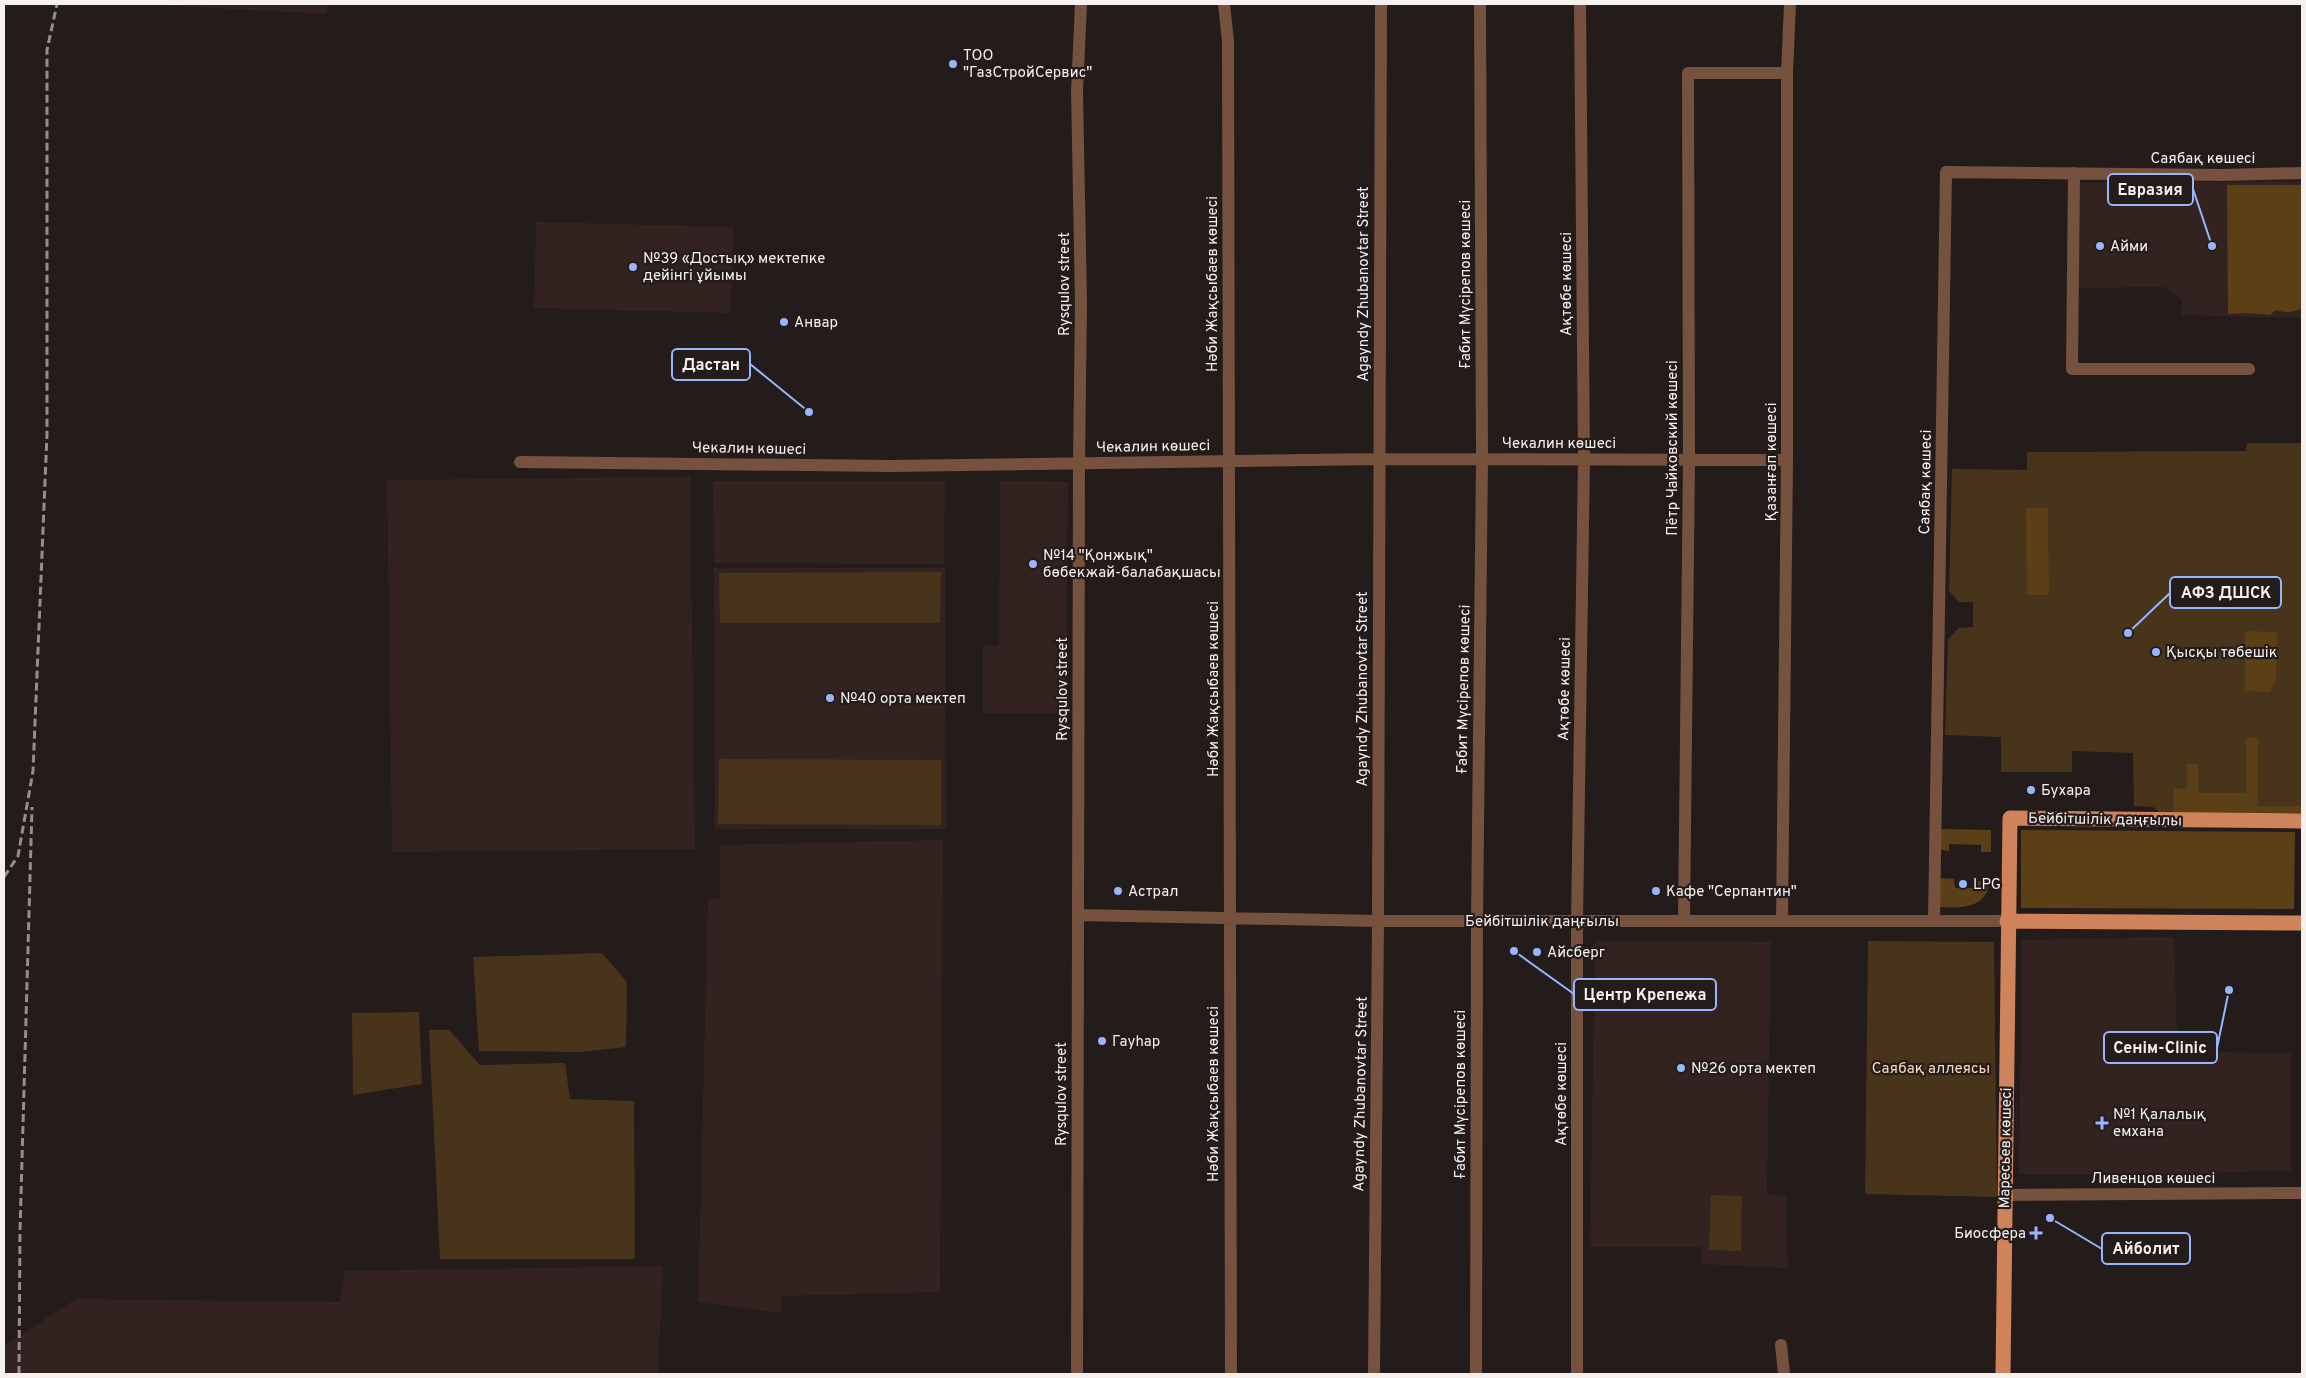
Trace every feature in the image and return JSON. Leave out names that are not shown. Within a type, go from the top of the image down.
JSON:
[{"type":"main road","name":"Бейбітшілік даңғылы","points":[[2302,821],[2010,818],[2007,921],[2302,923]]},
{"type":"main road","name":"Маресьев көшесі","points":[[2003,1374],[2007,921]]},
{"type":"street","name":"Rysqulov street","points":[[1077,1374],[1079,464],[1082,302],[1077,91],[1081,4]]},
{"type":"street","name":"Нәби Жақсыбаев көшесі","points":[[1224,4],[1228,41],[1231,1374]]},
{"type":"street","name":"Agayndy Zhubanovtar Street","points":[[1374,1374],[1378,921],[1378,459],[1381,4]]},
{"type":"street","name":"Ғабит Мүсірепов көшесі","points":[[1476,1374],[1477,921],[1482,459],[1480,4]]},
{"type":"street","name":"Ақтөбе көшесі","points":[[1577,1374],[1578,921],[1584,459],[1580,4]]},
{"type":"street","name":"Қазанғап көшесі","points":[[1782,921],[1787,460],[1787,73],[1790,4]]},
{"type":"street","name":"Пётр Чайковский көшесі","points":[[1684,921],[1689,459],[1688,73],[1787,73]]},
{"type":"street","name":"Саябақ көшесі","points":[[1934,921],[1946,172],[2223,175],[2302,173]]},
{"type":"street","points":[[2074,173],[2072,369],[2249,370]]},
{"type":"street","name":"Чекалин көшесі","points":[[520,462],[882,466],[1378,459],[1787,460]]},
{"type":"street","name":"Бейбітшілік даңғылы","points":[[1078,915],[1378,921],[2007,921]]},
{"type":"street","name":"Ливенцов көшесі","points":[[2004,1195],[2302,1193]]},
{"type":"street","points":[[1781,1345],[1784,1374]]},
{"type":"shaded area","points":[[139,4],[328,4],[327,14]]},
{"type":"shaded area","points":[[2302,181],[2302,318],[2182,315],[2182,300],[2164,287],[2078,288],[2078,183]]},
{"type":"shaded area","points":[[2227,185],[2302,185],[2302,308],[2289,312],[2276,310],[2270,315],[2228,314]]},
{"type":"shaded area","name":"№39 «Достық» мектепке дейінгі ұйымы","points":[[536,222],[733,227],[731,313],[534,308]]},
{"type":"shaded area","points":[[690,477],[695,849],[392,852],[387,480]]},
{"type":"shaded area","points":[[713,481],[945,481],[944,564],[714,563]]},
{"type":"shaded area","name":"№14 \"Қонжық\" бөбекжай-балабақшасы","points":[[1000,481],[1068,482],[1066,713],[983,713],[983,646],[999,645]]},
{"type":"shaded area","points":[[2026,508],[2048,508],[2049,595],[2027,595]]},
{"type":"shaded area","name":"№40 орта мектеп","points":[[714,568],[945,568],[946,829],[715,829]]},
{"type":"shaded area","points":[[2245,631],[2277,632],[2276,680],[2270,692],[2245,691]]},
{"type":"shaded area","points":[[2246,738],[2258,738],[2258,806],[2302,806],[2302,813],[2173,813],[2174,789],[2187,788],[2187,764],[2198,764],[2198,793],[2246,793]]},
{"type":"shaded area","points":[[1941,829],[1991,830],[1991,852],[1981,852],[1981,845],[1949,844],[1949,851],[1941,850]]},
{"type":"shaded area","points":[[2021,830],[2295,832],[2294,909],[2021,908]]},
{"type":"shaded area","points":[[943,840],[940,1292],[782,1296],[781,1313],[698,1302],[708,899],[720,898],[720,845]]},
{"type":"shaded area","points":[[1940,878],[1954,879],[1955,888],[1972,888],[1973,881],[1989,881],[1984,897],[1978,902],[1964,907],[1940,907]]},
{"type":"shaded area","points":[[2174,937],[2177,1034],[2193,1052],[2291,1053],[2291,1170],[2185,1174],[2019,1174],[2022,940]]},
{"type":"shaded area","name":"№26 орта мектеп","points":[[1595,941],[1771,942],[1767,1194],[1786,1196],[1788,1268],[1702,1264],[1702,1247],[1590,1247]]},
{"type":"shaded area","points":[[663,1266],[658,1374],[4,1374],[4,1346],[76,1299],[340,1302],[345,1271]]},
{"type":"green space","points":[[2247,443],[2302,443],[2302,813],[2160,813],[2153,807],[2134,806],[2133,753],[2072,751],[2072,772],[2001,772],[2001,737],[1945,735],[1948,639],[1959,628],[1973,627],[1973,602],[1959,602],[1949,591],[1952,469],[2027,470],[2027,452],[2246,451]]},
{"type":"green space","points":[[941,572],[940,623],[720,623],[719,573]]},
{"type":"green space","points":[[719,759],[941,760],[941,825],[718,824]]},
{"type":"green space","name":"Саябақ аллеясы","points":[[1868,941],[1994,942],[1997,1197],[1865,1194]]},
{"type":"green space","points":[[602,953],[627,982],[626,1047],[581,1052],[479,1051],[473,957]]},
{"type":"green space","points":[[419,1012],[422,1084],[353,1095],[352,1013]]},
{"type":"green space","points":[[429,1030],[449,1030],[480,1065],[565,1063],[570,1099],[634,1101],[635,1259],[440,1259]]},
{"type":"green space","points":[[1711,1195],[1742,1196],[1741,1251],[1709,1250]]},
{"type":"railway","points":[[4,877],[18,856],[33,771],[47,434],[47,50],[57,4]]},
{"type":"railway","points":[[19,1374],[20,1231],[32,807]]},
{"type":"place","name":"ТОО \"ГазСтройСервис\"","points":[[953,64]]},
{"type":"place","name":"Айми","points":[[2100,246]]},
{"type":"place","name":"Евразия","points":[[2212,246]]},
{"type":"place","name":"№39 «Достық» мектепке дейінгі ұйымы","points":[[633,267]]},
{"type":"place","name":"Анвар","points":[[784,322]]},
{"type":"place","name":"Дастан","points":[[809,412]]},
{"type":"place","name":"№14 \"Қонжық\" бөбекжай-балабақшасы","points":[[1033,564]]},
{"type":"place","name":"АФЗ ДШСК","points":[[2128,633]]},
{"type":"place","name":"Қысқы төбешік","points":[[2156,652]]},
{"type":"place","name":"№40 орта мектеп","points":[[830,698]]},
{"type":"place","name":"Бухара","points":[[2031,790]]},
{"type":"place","name":"LPG","points":[[1963,884]]},
{"type":"place","name":"Астрал","points":[[1118,891]]},
{"type":"place","name":"Кафе \"Серпантин\"","points":[[1656,891]]},
{"type":"place","name":"Центр Крепежа","points":[[1514,951]]},
{"type":"place","name":"Айсберг","points":[[1537,952]]},
{"type":"place","name":"Сенім-Clinic","points":[[2229,990]]},
{"type":"place","name":"Гауhар","points":[[1102,1041]]},
{"type":"place","name":"№26 орта мектеп","points":[[1681,1068]]},
{"type":"place","name":"№1 Қалалық емхана","points":[[2102,1123]]},
{"type":"place","name":"Айболит","points":[[2050,1218]]},
{"type":"place","name":"Биосфера","points":[[2036,1233]]}]
